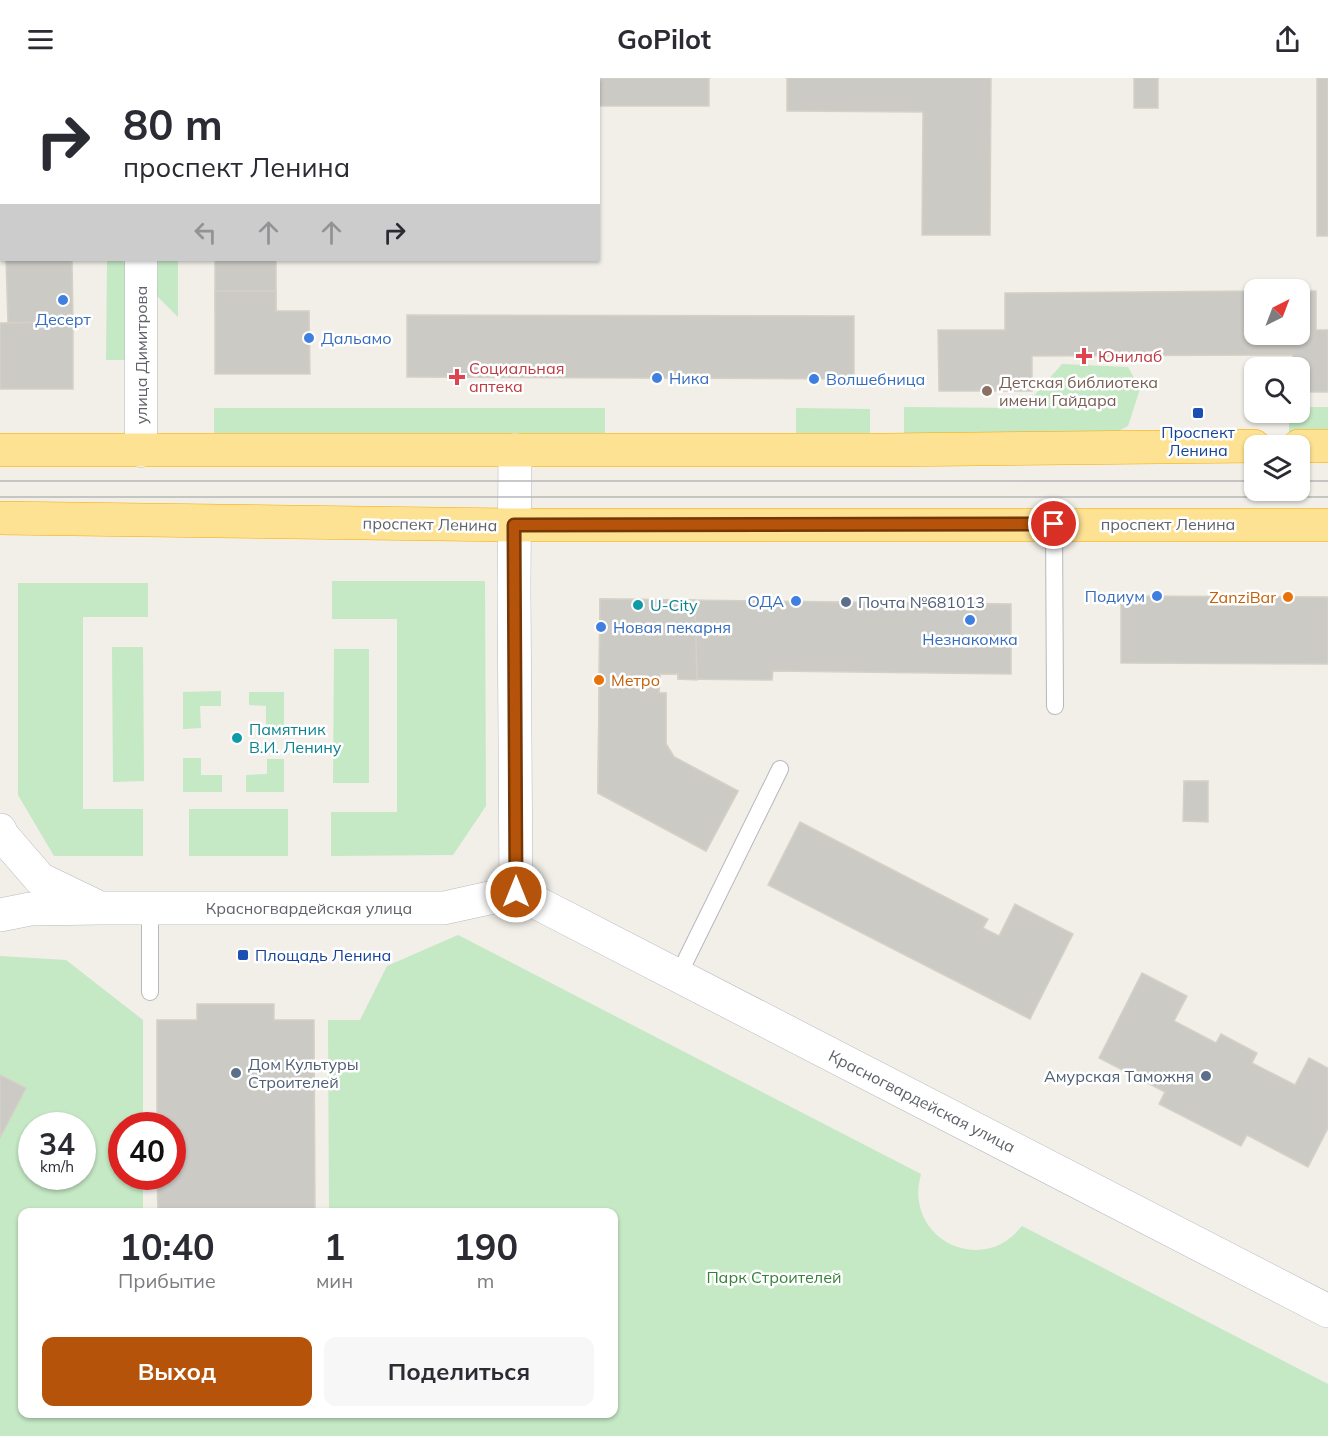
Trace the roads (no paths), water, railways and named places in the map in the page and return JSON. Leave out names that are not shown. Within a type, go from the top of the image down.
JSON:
[{"type":"highway","points":[[0,450],[888,450],[1244,446]]},
{"type":"highway","points":[[1310,446],[1328,446]]},
{"type":"highway","name":"проспект Ленина","points":[[0,518],[514,525],[1328,525]]},
{"type":"street","name":"улица Димитрова","points":[[141,261],[141,451]]},
{"type":"street","points":[[515,450],[516,892]]},
{"type":"street","name":"Красногвардейская улица","points":[[0,830],[40,879],[101,908]]},
{"type":"street","name":"Красногвардейская улица","points":[[0,915],[30,909],[444,908],[516,892],[1328,1311]]},
{"type":"lane","points":[[1054,524],[1055,706]]},
{"type":"lane","points":[[678,976],[780,770]]},
{"type":"lane","points":[[150,908],[150,992]]},
{"type":"tram line","points":[[0,481],[1244,481]]},
{"type":"tram line","points":[[1310,481],[1328,481]]},
{"type":"tram line","points":[[0,497],[1328,497]]},
{"type":"place","name":"Десерт","points":[[63,300]]},
{"type":"place","name":"Дальамо","points":[[309,338]]},
{"type":"place","name":"Юнилаб","points":[[1084,356]]},
{"type":"place","name":"Социальная аптека","points":[[457,377]]},
{"type":"place","name":"Ника","points":[[657,378]]},
{"type":"place","name":"Волшебница","points":[[814,379]]},
{"type":"place","name":"Детская библиотека имени Гайдара","points":[[987,391]]},
{"type":"place","name":"Проспект Ленина","points":[[1198,413]]},
{"type":"place","name":"Подиум","points":[[1157,596]]},
{"type":"place","name":"ZanziBar","points":[[1288,597]]},
{"type":"place","name":"ОДА","points":[[796,601]]},
{"type":"place","name":"Почта №681013","points":[[846,602]]},
{"type":"place","name":"U-City","points":[[638,605]]},
{"type":"place","name":"Незнакомка","points":[[970,620]]},
{"type":"place","name":"Новая пекарня","points":[[601,627]]},
{"type":"place","name":"Метро","points":[[599,680]]},
{"type":"place","name":"Памятник В.И. Ленину","points":[[237,738]]},
{"type":"place","name":"Площадь Ленина","points":[[243,955]]},
{"type":"place","name":"Дом Культуры Строителей","points":[[236,1073]]},
{"type":"place","name":"Амурская Таможня","points":[[1206,1076]]},
{"type":"park label","name":"Парк Строителей","points":[[774,1277]]}]
